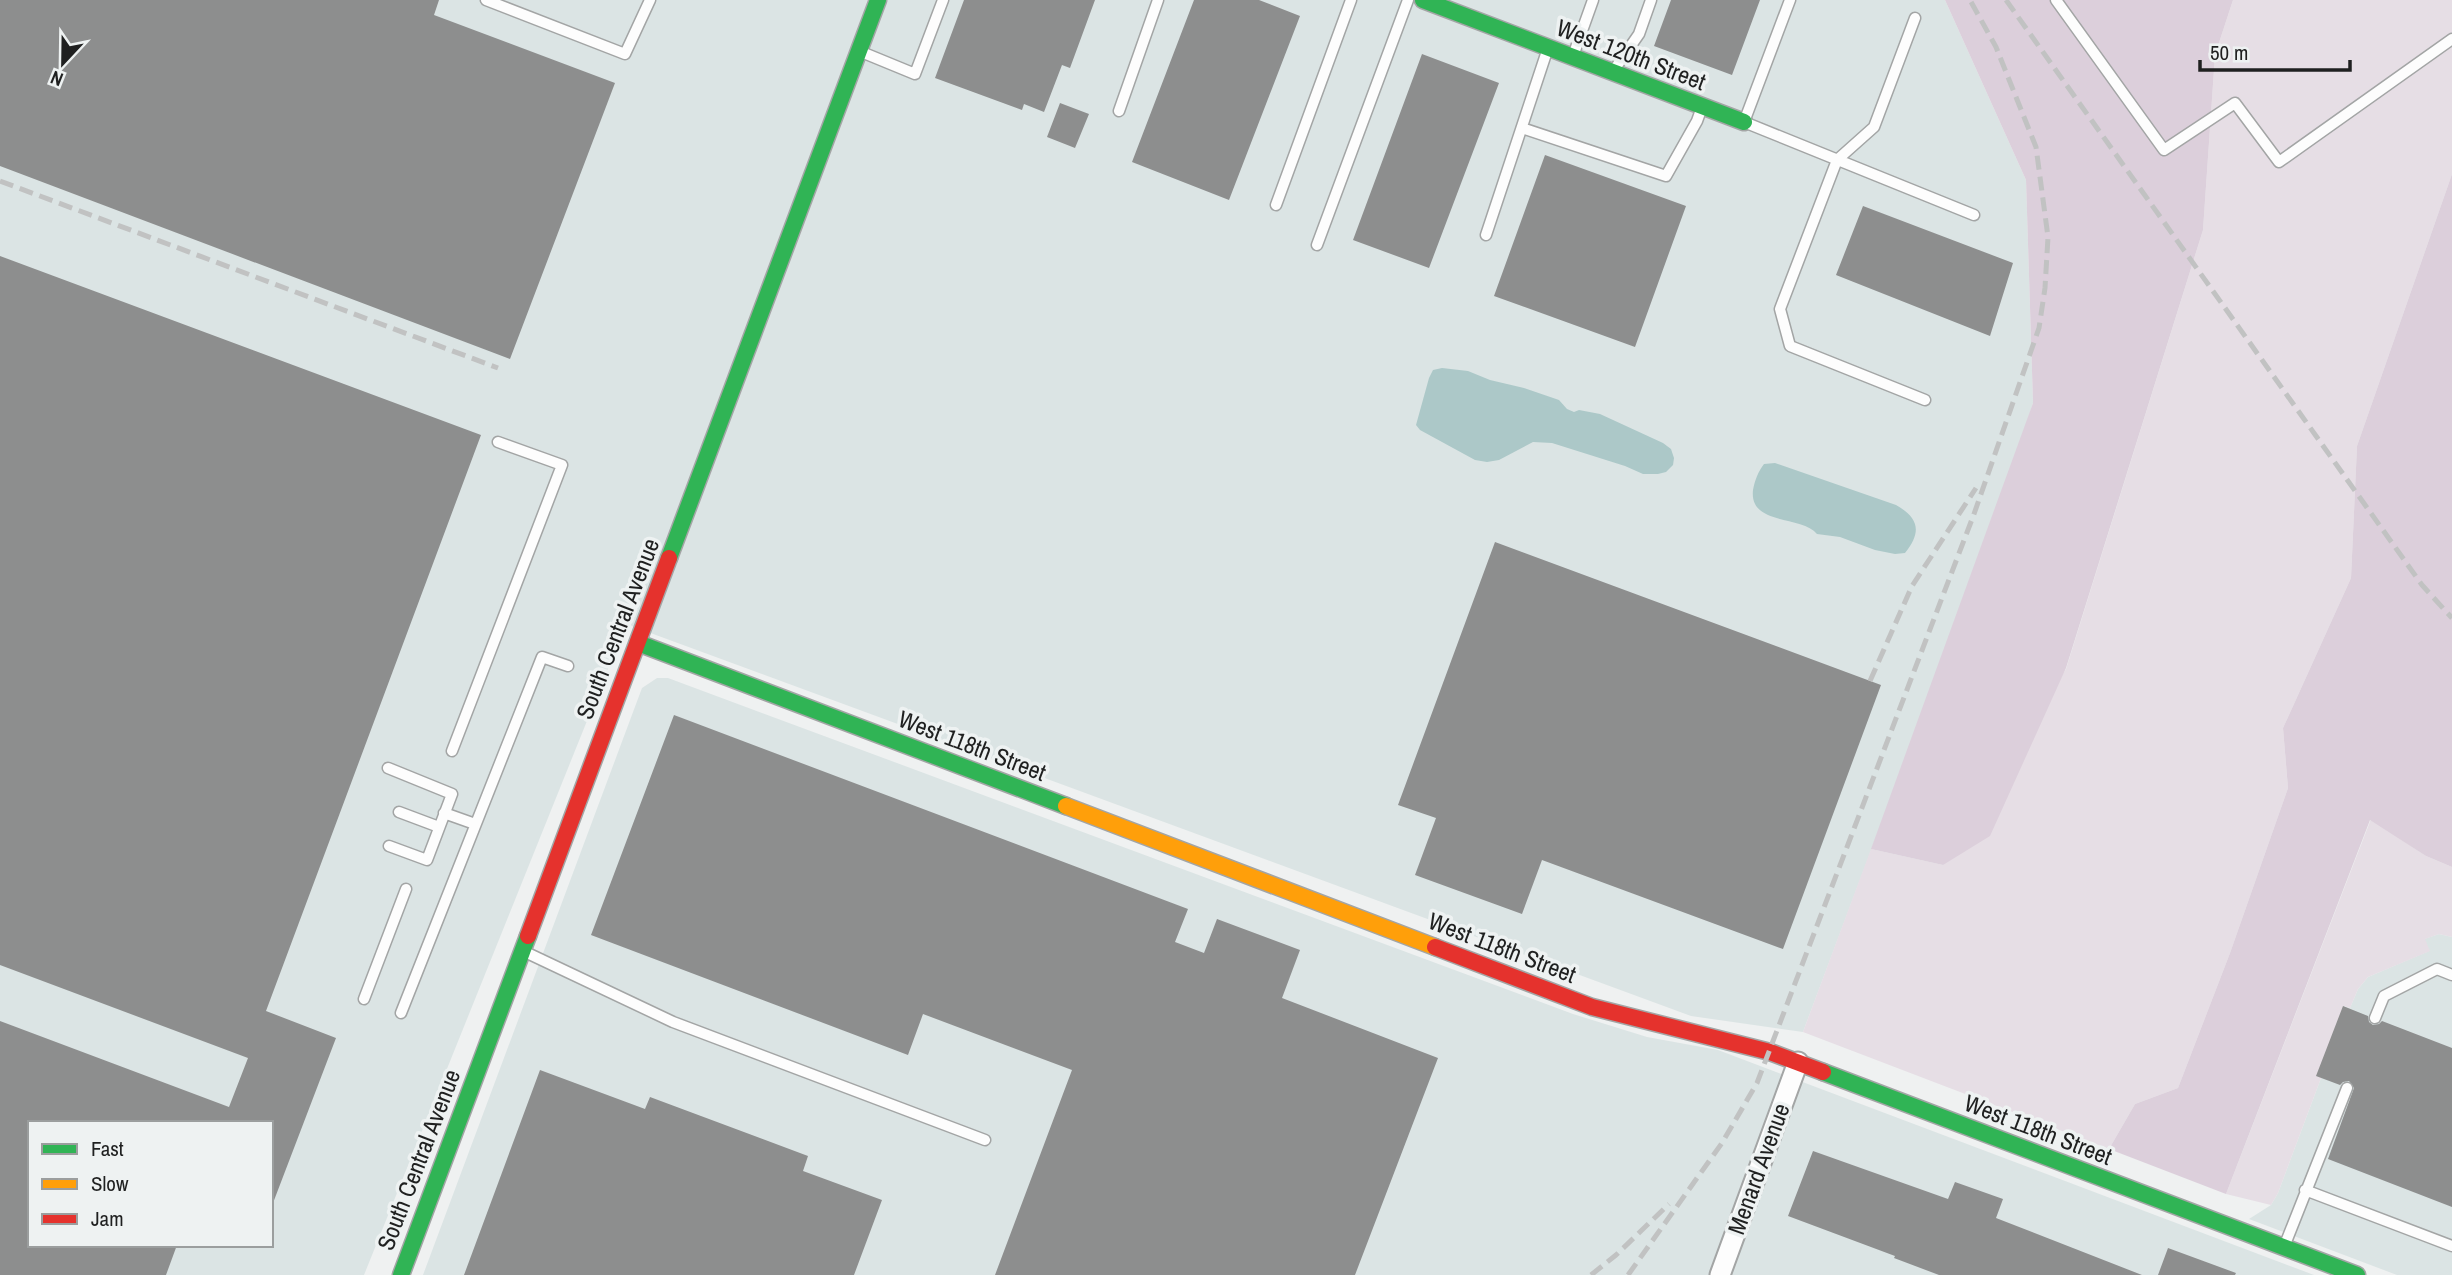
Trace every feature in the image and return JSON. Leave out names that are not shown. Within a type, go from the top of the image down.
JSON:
[{"type":"street","name":"South Central Avenue","points":[[401,1275],[878,0]]},
{"type":"street","name":"West 120th Street","points":[[1428,1],[1612,73],[1700,114],[1744,122]]},
{"type":"street","name":"West 118th Street","points":[[638,643],[1592,1007],[1770,1052],[2356,1275]]},
{"type":"street","name":"Menard Avenue","points":[[1720,1275],[1798,1062]]},
{"type":"lane","points":[[486,0],[625,54],[650,0]]},
{"type":"lane","points":[[859,51],[915,74],[943,0]]},
{"type":"lane","points":[[1119,111],[1158,0]]},
{"type":"lane","points":[[1276,205],[1351,0]]},
{"type":"lane","points":[[1317,245],[1408,0]]},
{"type":"lane","points":[[1572,57],[1593,0]]},
{"type":"lane","points":[[1612,73],[1639,34],[1651,0]]},
{"type":"lane","points":[[1790,0],[1744,122],[1974,215]]},
{"type":"lane","points":[[2056,0],[2164,150],[2235,103],[2279,162],[2452,39]]},
{"type":"lane","points":[[1914,18],[1874,127],[1837,160],[1780,309],[1790,346],[1925,400]]},
{"type":"lane","points":[[1486,235],[1548,47]]},
{"type":"lane","points":[[1522,128],[1665,176],[1700,114]]},
{"type":"lane","points":[[452,751],[562,465],[498,442]]},
{"type":"lane","points":[[401,1013],[542,657],[568,666]]},
{"type":"lane","points":[[388,768],[452,794],[427,860],[389,846]]},
{"type":"lane","points":[[399,812],[439,827]]},
{"type":"lane","points":[[444,813],[475,824]]},
{"type":"lane","points":[[364,999],[406,889]]},
{"type":"lane","points":[[522,951],[673,1022],[985,1140]]},
{"type":"lane","points":[[2375,1018],[2384,996],[2437,969],[2452,975]]},
{"type":"lane","points":[[2284,1247],[2347,1088]]},
{"type":"lane","points":[[2305,1190],[2452,1246]]},
{"type":"shaded area","points":[[0,0],[1945,0],[2026,180],[2033,403],[1997,514],[1803,1032],[1691,1016],[626,624],[364,1275],[0,1275]]},
{"type":"shaded area","points":[[1945,0],[2233,0],[2215,55],[2203,230],[2066,668],[1990,836],[1943,865],[1871,849],[2033,403],[2026,180]]},
{"type":"shaded area","points":[[2233,0],[2452,0],[2452,174],[2357,446],[2351,578],[2283,728],[2288,788],[2230,953],[2178,1088],[2135,1104],[2109,1149],[1803,1032],[1871,849],[1943,865],[2066,669],[2203,230],[2215,55]]},
{"type":"shaded area","points":[[2452,174],[2452,867],[2426,856],[2370,820],[2226,1194],[2109,1149],[2135,1104],[2178,1088],[2230,953],[2288,788],[2283,728],[2351,578],[2357,446]]},
{"type":"shaded area","points":[[657,678],[668,678],[1573,1014],[1647,1037],[1718,1050],[2314,1275],[423,1275],[642,688]]},
{"type":"shaded area","points":[[2371,819],[2426,856],[2452,867],[2452,937],[2439,934],[2425,939],[2430,951],[2368,977],[2358,989],[2350,1008],[2344,1006],[2321,1078],[2278,1193],[2271,1205],[2226,1194]]},
{"type":"shaded area","points":[[2439,934],[2452,937],[2452,1275],[2397,1275],[2249,1219],[2271,1205],[2278,1193],[2321,1078],[2343,1006],[2350,1008],[2358,989],[2368,977],[2429,951],[2424,939]]},
{"type":"water","points":[[1442,368],[1468,371],[1490,380],[1524,388],[1559,400],[1574,412],[1579,410],[1600,414],[1663,443],[1671,449],[1673,465],[1666,472],[1643,474],[1552,443],[1533,442],[1499,460],[1475,460],[1420,430],[1416,425],[1429,378],[1433,370]]},
{"type":"water","points":[[1775,463],[1904,510],[1916,526],[1914,538],[1905,553],[1875,550],[1840,537],[1817,534],[1810,528],[1768,515],[1759,509],[1754,501],[1753,490],[1757,476],[1764,464]]},
{"type":"building","points":[[0,0],[439,0],[434,15],[615,83],[510,359],[0,166]]},
{"type":"building","points":[[964,0],[1095,0],[1070,68],[1062,65],[1044,112],[1024,104],[1022,110],[935,78]]},
{"type":"building","points":[[1194,0],[1259,0],[1300,16],[1229,200],[1132,162]]},
{"type":"building","points":[[1671,0],[1760,0],[1732,75],[1654,46]]},
{"type":"building","points":[[1422,54],[1499,83],[1429,268],[1353,240]]},
{"type":"building","points":[[1060,103],[1089,114],[1075,148],[1047,137]]},
{"type":"building","points":[[1545,155],[1686,206],[1635,347],[1494,296]]},
{"type":"building","points":[[1863,206],[2013,263],[1990,336],[1836,275]]},
{"type":"building","points":[[0,256],[481,435],[266,1011],[336,1038],[273,1203],[273,1121],[28,1121],[28,1247],[176,1247],[166,1275],[0,1275],[0,1021],[229,1107],[248,1058],[0,965]]},
{"type":"building","points":[[1495,542],[1881,685],[1783,949],[1542,860],[1522,914],[1415,875],[1436,818],[1398,805]]},
{"type":"building","points":[[674,715],[1188,909],[1175,942],[1204,953],[1217,919],[1300,950],[1282,998],[1438,1058],[1355,1275],[995,1275],[1072,1070],[923,1014],[908,1055],[591,935]]},
{"type":"building","points":[[2343,1006],[2368,1016],[2373,1025],[2382,1021],[2452,1048],[2452,1207],[2328,1159],[2354,1088],[2349,1081],[2340,1085],[2316,1076]]},
{"type":"building","points":[[540,1070],[645,1109],[650,1097],[808,1156],[803,1171],[882,1200],[854,1275],[464,1275]]},
{"type":"building","points":[[1813,1151],[1948,1199],[1955,1182],[2003,1199],[1996,1218],[2142,1275],[1939,1275],[1788,1216]]},
{"type":"building","points":[[2168,1248],[2236,1273],[2158,1275]]},
{"type":"railway","points":[[1628,1275],[1722,1143],[1757,1083],[1974,514],[2039,328],[2048,237],[2036,147],[1996,47],[1970,0]]},
{"type":"railway","points":[[2006,0],[2422,585],[2452,618]]},
{"type":"railway","points":[[0,181],[498,368]]},
{"type":"railway","points":[[1870,681],[1912,586],[1976,488]]},
{"type":"railway","points":[[1591,1275],[1669,1204]]},
{"type":"traffic: fast","points":[[669,558],[878,0]]},
{"type":"traffic: fast","points":[[1423,0],[1744,122]]},
{"type":"traffic: fast","points":[[638,643],[1066,806]]},
{"type":"traffic: fast","points":[[401,1275],[528,936]]},
{"type":"traffic: fast","points":[[1823,1072],[2357,1275]]},
{"type":"traffic: slow","points":[[1066,806],[1435,947]]},
{"type":"traffic: jam","points":[[528,936],[669,558]]},
{"type":"traffic: jam","points":[[1435,947],[1592,1007],[1770,1052],[1823,1072]]}]
